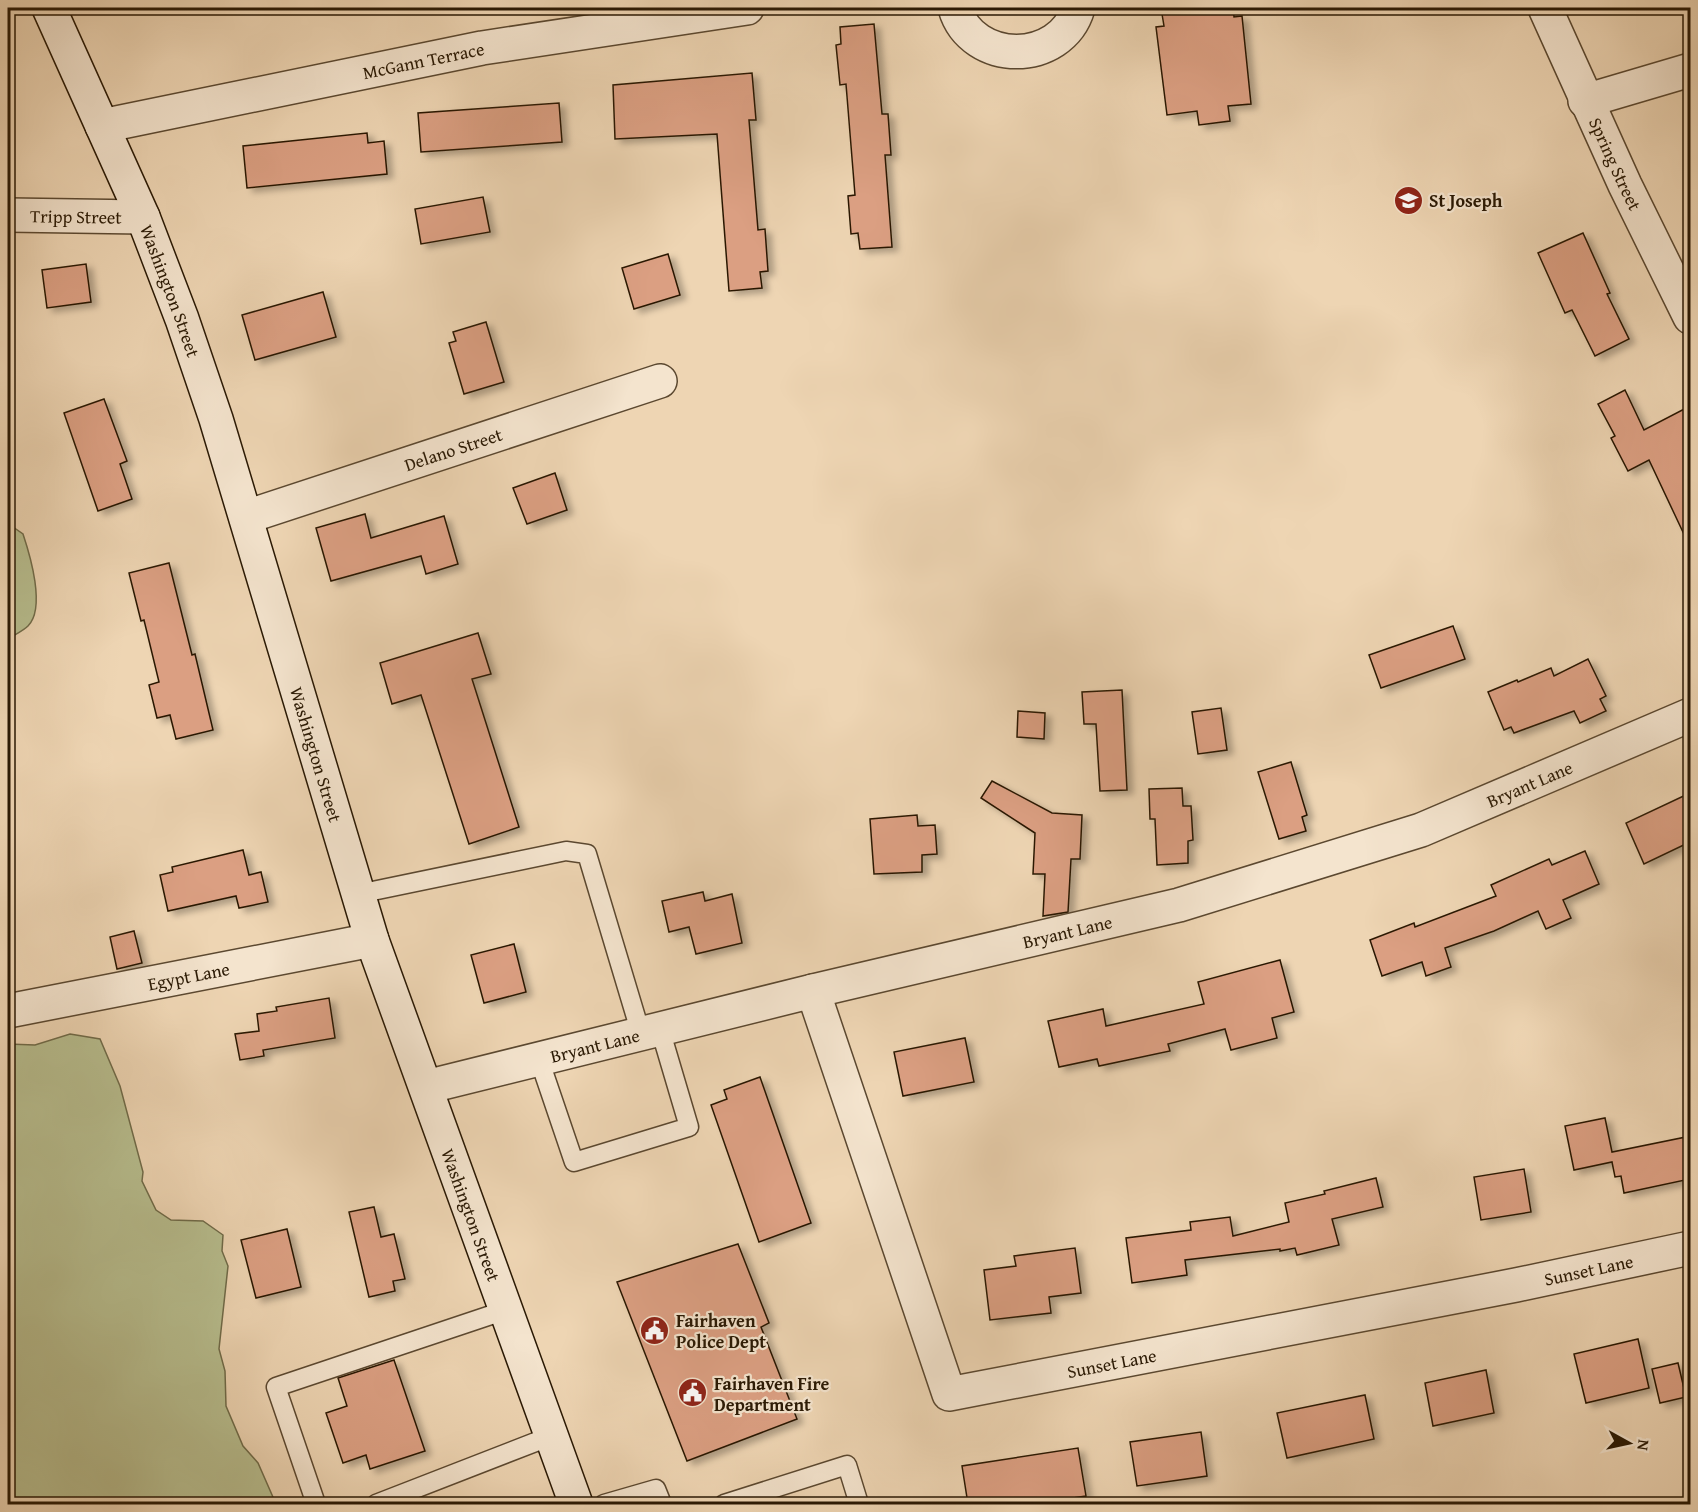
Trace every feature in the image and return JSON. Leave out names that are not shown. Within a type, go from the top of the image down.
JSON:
[{"type":"street","name":"Washington Street","points":[[49,8],[142,217],[182,319],[246,517],[372,940],[576,1504]]},
{"type":"street","name":"McGann Terrace","points":[[102,126],[482,48],[747,8]]},
{"type":"street","points":[[955,8],[970,33],[987,46],[1008,52],[1029,52],[1049,44],[1066,30],[1078,8]]},
{"type":"street","name":"Spring Street","points":[[1545,8],[1585,101],[1690,317]]},
{"type":"street","points":[[1585,101],[1690,70]]},
{"type":"street","name":"Tripp Street","points":[[8,215],[142,217]]},
{"type":"street","name":"Delano Street","points":[[246,517],[660,381]]},
{"type":"street","name":"Bryant Lane","points":[[426,1087],[813,991],[1179,905],[1410,833],[1690,715]]},
{"type":"street","name":"Egypt Lane","points":[[8,1011],[372,940]]},
{"type":"street","name":"Sunset Lane","points":[[813,991],[949,1394],[1690,1248]]},
{"type":"lane","points":[[358,894],[566,851],[587,854],[650,1032],[689,1127],[574,1162],[539,1059]]},
{"type":"lane","points":[[316,1504],[276,1387],[506,1310]]},
{"type":"lane","points":[[376,1504],[551,1436]]},
{"type":"lane","points":[[724,1504],[847,1466],[859,1504]]},
{"type":"lane","points":[[604,1504],[656,1489],[662,1504]]},
{"type":"green space","points":[[13,527],[23,534],[35,581],[36,607],[28,626],[8,639],[8,528]]},
{"type":"green space","points":[[70,1034],[100,1039],[120,1086],[143,1172],[142,1181],[156,1210],[171,1220],[203,1221],[223,1235],[222,1251],[228,1266],[219,1349],[225,1371],[226,1406],[243,1446],[258,1463],[276,1504],[8,1504],[8,1044],[35,1045]]},
{"type":"building","points":[[1161,8],[1233,8],[1234,17],[1242,16],[1251,104],[1228,106],[1230,121],[1199,125],[1197,111],[1167,115],[1156,27],[1164,26]]},
{"type":"building","points":[[874,24],[882,114],[888,114],[891,155],[885,155],[892,247],[860,249],[858,233],[851,234],[848,196],[855,195],[846,84],[840,85],[836,45],[841,44],[840,27]]},
{"type":"building","points":[[752,73],[756,120],[749,120],[758,230],[765,229],[768,271],[760,272],[762,288],[729,291],[717,134],[615,139],[613,85]]},
{"type":"building","points":[[559,103],[562,142],[421,152],[418,113]]},
{"type":"building","points":[[367,133],[368,143],[384,141],[387,174],[247,188],[243,146]]},
{"type":"building","points":[[483,197],[490,232],[421,244],[415,209]]},
{"type":"building","points":[[1583,233],[1610,293],[1607,294],[1629,339],[1595,356],[1572,310],[1565,313],[1538,253]]},
{"type":"building","points":[[668,254],[680,295],[634,309],[622,268]]},
{"type":"building","points":[[86,264],[91,302],[47,308],[42,270]]},
{"type":"building","points":[[323,292],[336,337],[255,360],[242,315]]},
{"type":"building","points":[[486,322],[504,382],[464,394],[449,343],[456,341],[453,332]]},
{"type":"building","points":[[1625,390],[1644,430],[1690,406],[1690,547],[1649,460],[1628,471],[1611,438],[1615,436],[1598,404]]},
{"type":"building","points":[[104,399],[127,461],[120,464],[132,499],[98,511],[64,413]]},
{"type":"building","points":[[555,473],[567,510],[527,524],[513,488]]},
{"type":"building","points":[[365,514],[371,538],[444,516],[458,564],[426,574],[421,556],[331,581],[316,528]]},
{"type":"building","points":[[169,563],[192,655],[195,654],[213,730],[176,739],[170,715],[157,718],[149,685],[159,682],[144,620],[141,621],[129,573]]},
{"type":"building","points":[[1453,626],[1465,659],[1381,688],[1369,655]]},
{"type":"building","points":[[478,633],[491,674],[472,679],[519,827],[469,844],[421,695],[392,704],[380,663]]},
{"type":"building","points":[[1588,659],[1606,696],[1600,699],[1606,711],[1580,723],[1574,711],[1514,733],[1511,727],[1504,730],[1488,692],[1551,668],[1554,676]]},
{"type":"building","points":[[1122,690],[1127,790],[1100,791],[1096,724],[1084,724],[1082,692]]},
{"type":"building","points":[[1221,708],[1227,750],[1198,754],[1192,712]]},
{"type":"building","points":[[1018,711],[1045,713],[1044,739],[1017,737]]},
{"type":"building","points":[[1291,762],[1307,815],[1302,817],[1306,831],[1279,839],[1258,772]]},
{"type":"building","points":[[992,781],[1052,813],[1082,815],[1080,859],[1071,859],[1068,912],[1043,916],[1045,874],[1033,874],[1035,833],[981,798]]},
{"type":"building","points":[[1182,788],[1183,806],[1191,806],[1193,840],[1188,841],[1188,863],[1157,865],[1155,819],[1150,819],[1149,789]]},
{"type":"building","points":[[1690,793],[1690,842],[1644,864],[1626,823]]},
{"type":"building","points":[[917,815],[918,826],[935,825],[937,854],[922,855],[922,872],[874,874],[870,819]]},
{"type":"building","points":[[243,850],[249,875],[261,872],[268,902],[239,908],[236,896],[168,911],[160,875],[173,872],[172,867]]},
{"type":"building","points":[[1585,851],[1599,884],[1563,900],[1571,918],[1546,929],[1538,911],[1494,931],[1445,948],[1451,967],[1426,976],[1422,962],[1382,976],[1370,940],[1414,923],[1415,927],[1496,896],[1491,885],[1549,859],[1552,865]]},
{"type":"building","points":[[703,892],[705,901],[732,894],[742,943],[696,954],[689,927],[669,932],[662,901]]},
{"type":"building","points":[[134,931],[142,963],[117,969],[110,937]]},
{"type":"building","points":[[514,944],[526,992],[484,1003],[471,955]]},
{"type":"building","points":[[1280,960],[1294,1012],[1272,1018],[1277,1038],[1231,1050],[1225,1029],[1168,1044],[1170,1051],[1099,1066],[1097,1059],[1059,1067],[1048,1021],[1103,1009],[1106,1026],[1204,1004],[1198,982]]},
{"type":"building","points":[[329,998],[335,1038],[263,1050],[264,1056],[240,1060],[235,1034],[259,1031],[257,1014],[277,1011],[276,1007]]},
{"type":"building","points":[[965,1038],[974,1082],[903,1096],[894,1052]]},
{"type":"building","points":[[760,1077],[811,1223],[759,1242],[711,1105],[727,1099],[724,1090]]},
{"type":"building","points":[[1605,1118],[1612,1152],[1686,1137],[1690,1158],[1690,1179],[1624,1193],[1621,1176],[1615,1177],[1612,1162],[1574,1170],[1565,1126]]},
{"type":"building","points":[[1524,1169],[1531,1212],[1481,1220],[1474,1177]]},
{"type":"building","points":[[1376,1178],[1383,1207],[1332,1219],[1339,1245],[1297,1255],[1295,1248],[1185,1260],[1187,1275],[1132,1283],[1126,1238],[1191,1230],[1190,1222],[1230,1217],[1233,1236],[1289,1222],[1285,1203],[1325,1194],[1324,1191]]},
{"type":"building","points":[[374,1207],[381,1237],[394,1234],[405,1279],[393,1281],[395,1291],[369,1297],[349,1212]]},
{"type":"building","points":[[287,1229],[301,1287],[256,1298],[241,1240]]},
{"type":"building","points":[[738,1244],[769,1323],[761,1327],[797,1419],[687,1461],[617,1282]]},
{"type":"building","points":[[1075,1248],[1081,1293],[1049,1297],[1051,1313],[990,1320],[984,1270],[1016,1266],[1014,1256]]},
{"type":"building","points":[[1638,1339],[1649,1388],[1586,1403],[1574,1354]]},
{"type":"building","points":[[394,1360],[425,1451],[370,1469],[366,1455],[343,1463],[326,1413],[347,1406],[338,1378]]},
{"type":"building","points":[[1678,1363],[1686,1397],[1660,1403],[1652,1369]]},
{"type":"building","points":[[1486,1370],[1494,1413],[1433,1426],[1425,1383]]},
{"type":"building","points":[[1365,1395],[1374,1439],[1287,1458],[1277,1413]]},
{"type":"building","points":[[1201,1432],[1207,1476],[1137,1486],[1130,1442]]},
{"type":"building","points":[[1078,1448],[1086,1496],[1033,1504],[968,1504],[962,1466]]},
{"type":"place","name":"St Joseph","points":[[1408,200]]},
{"type":"place","name":"Fairhaven Police Dept","points":[[655,1330]]},
{"type":"place","name":"Fairhaven Fire Department","points":[[693,1393]]}]
